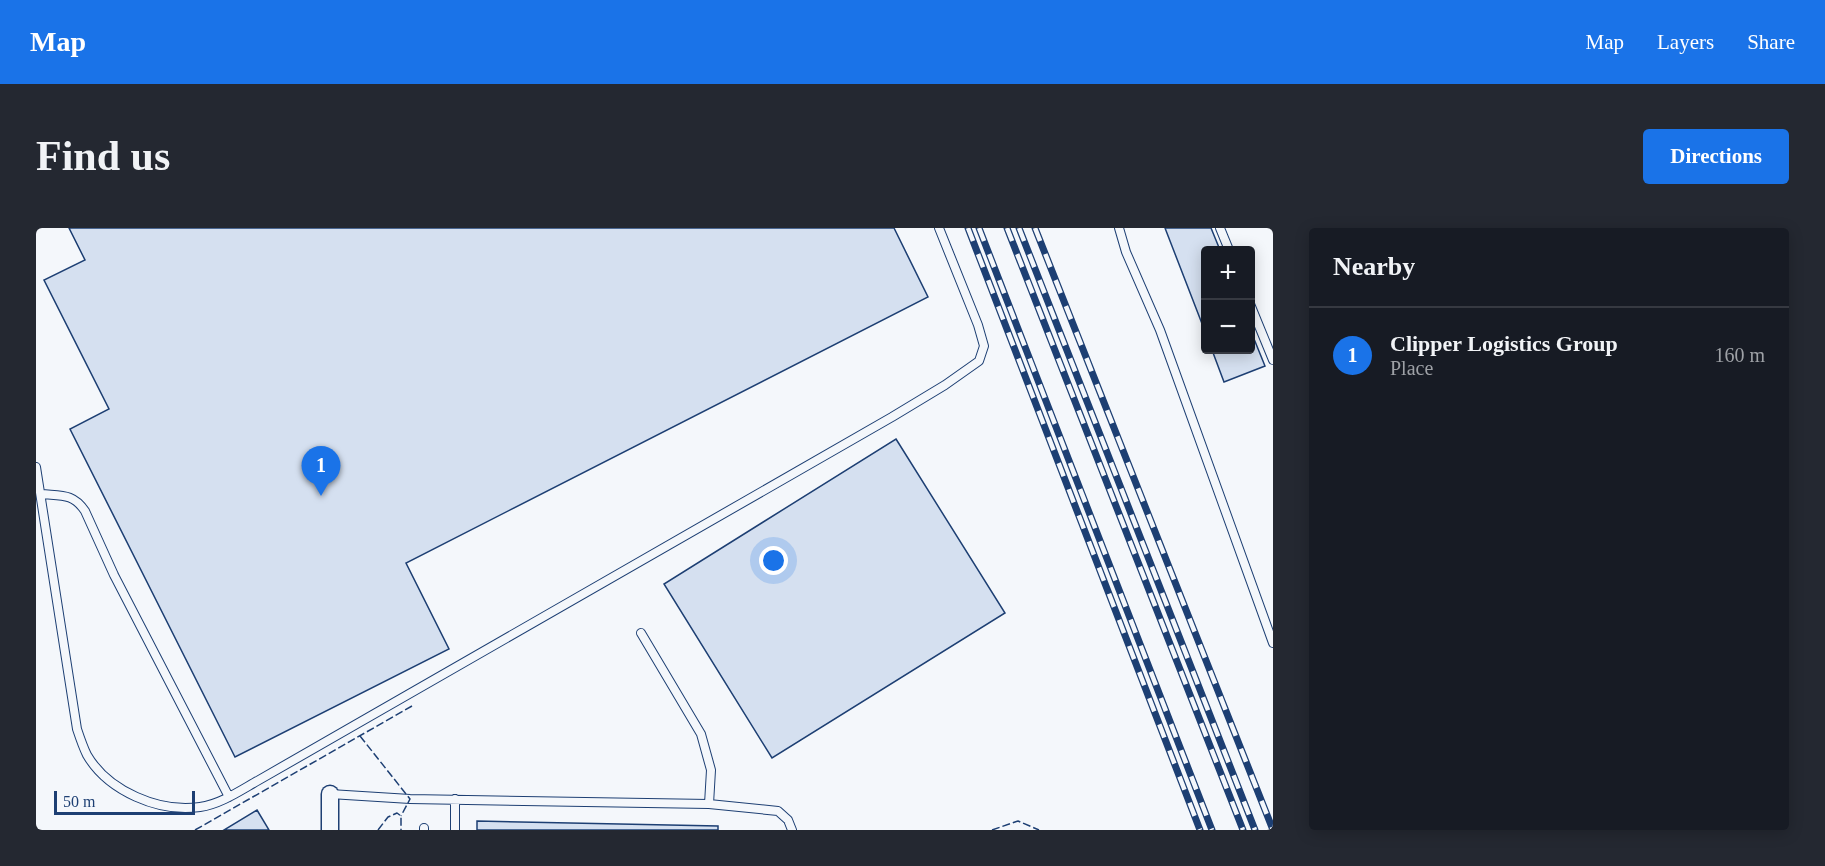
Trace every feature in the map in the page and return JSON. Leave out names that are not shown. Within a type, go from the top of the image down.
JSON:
[{"type":"street","points":[[330,794],[330,830]]},
{"type":"lane","points":[[36,466],[76,729],[87,755],[106,778],[128,792],[152,803],[200,807],[229,797],[892,417],[979,361],[984,346],[978,325],[939,228]]},
{"type":"lane","points":[[1119,228],[1126,252],[1160,330],[1273,643]]},
{"type":"lane","points":[[1220,228],[1227,246]]},
{"type":"lane","points":[[1255,314],[1273,360]]},
{"type":"lane","points":[[41,494],[67,496],[79,501],[114,575],[229,797]]},
{"type":"lane","points":[[641,633],[701,734],[711,770],[709,804]]},
{"type":"lane","points":[[330,794],[410,799],[709,804],[778,811],[788,820],[792,830]]},
{"type":"lane","points":[[455,799],[455,830]]},
{"type":"building","points":[[69,228],[894,228],[928,297],[406,563],[449,649],[235,757],[70,429],[109,409],[44,280],[85,260]]},
{"type":"building","points":[[1165,228],[1211,228],[1218,246],[1201,246],[1201,321]]},
{"type":"building","points":[[1255,341],[1265,366],[1224,382],[1214,354],[1255,354]]},
{"type":"building","points":[[896,439],[1005,613],[772,758],[664,584]]},
{"type":"building","points":[[257,810],[269,830],[224,830]]},
{"type":"building","points":[[477,821],[718,826],[718,830],[477,830]]},
{"type":"railway","points":[[968,228],[1200,830]]},
{"type":"railway","points":[[979,228],[1212,830]]},
{"type":"railway","points":[[1007,228],[1243,830]]},
{"type":"railway","points":[[1019,228],[1255,830]]},
{"type":"railway","points":[[1035,228],[1273,830]]},
{"type":"fence","points":[[195,830],[412,706]]},
{"type":"fence","points":[[360,736],[410,799],[401,816]]},
{"type":"fence","points":[[378,830],[388,817],[397,813],[401,816],[401,830]]},
{"type":"fence","points":[[992,830],[1018,821],[1039,830]]},
{"type":"place","name":"Clipper Logistics Group","points":[[321,496]]}]
